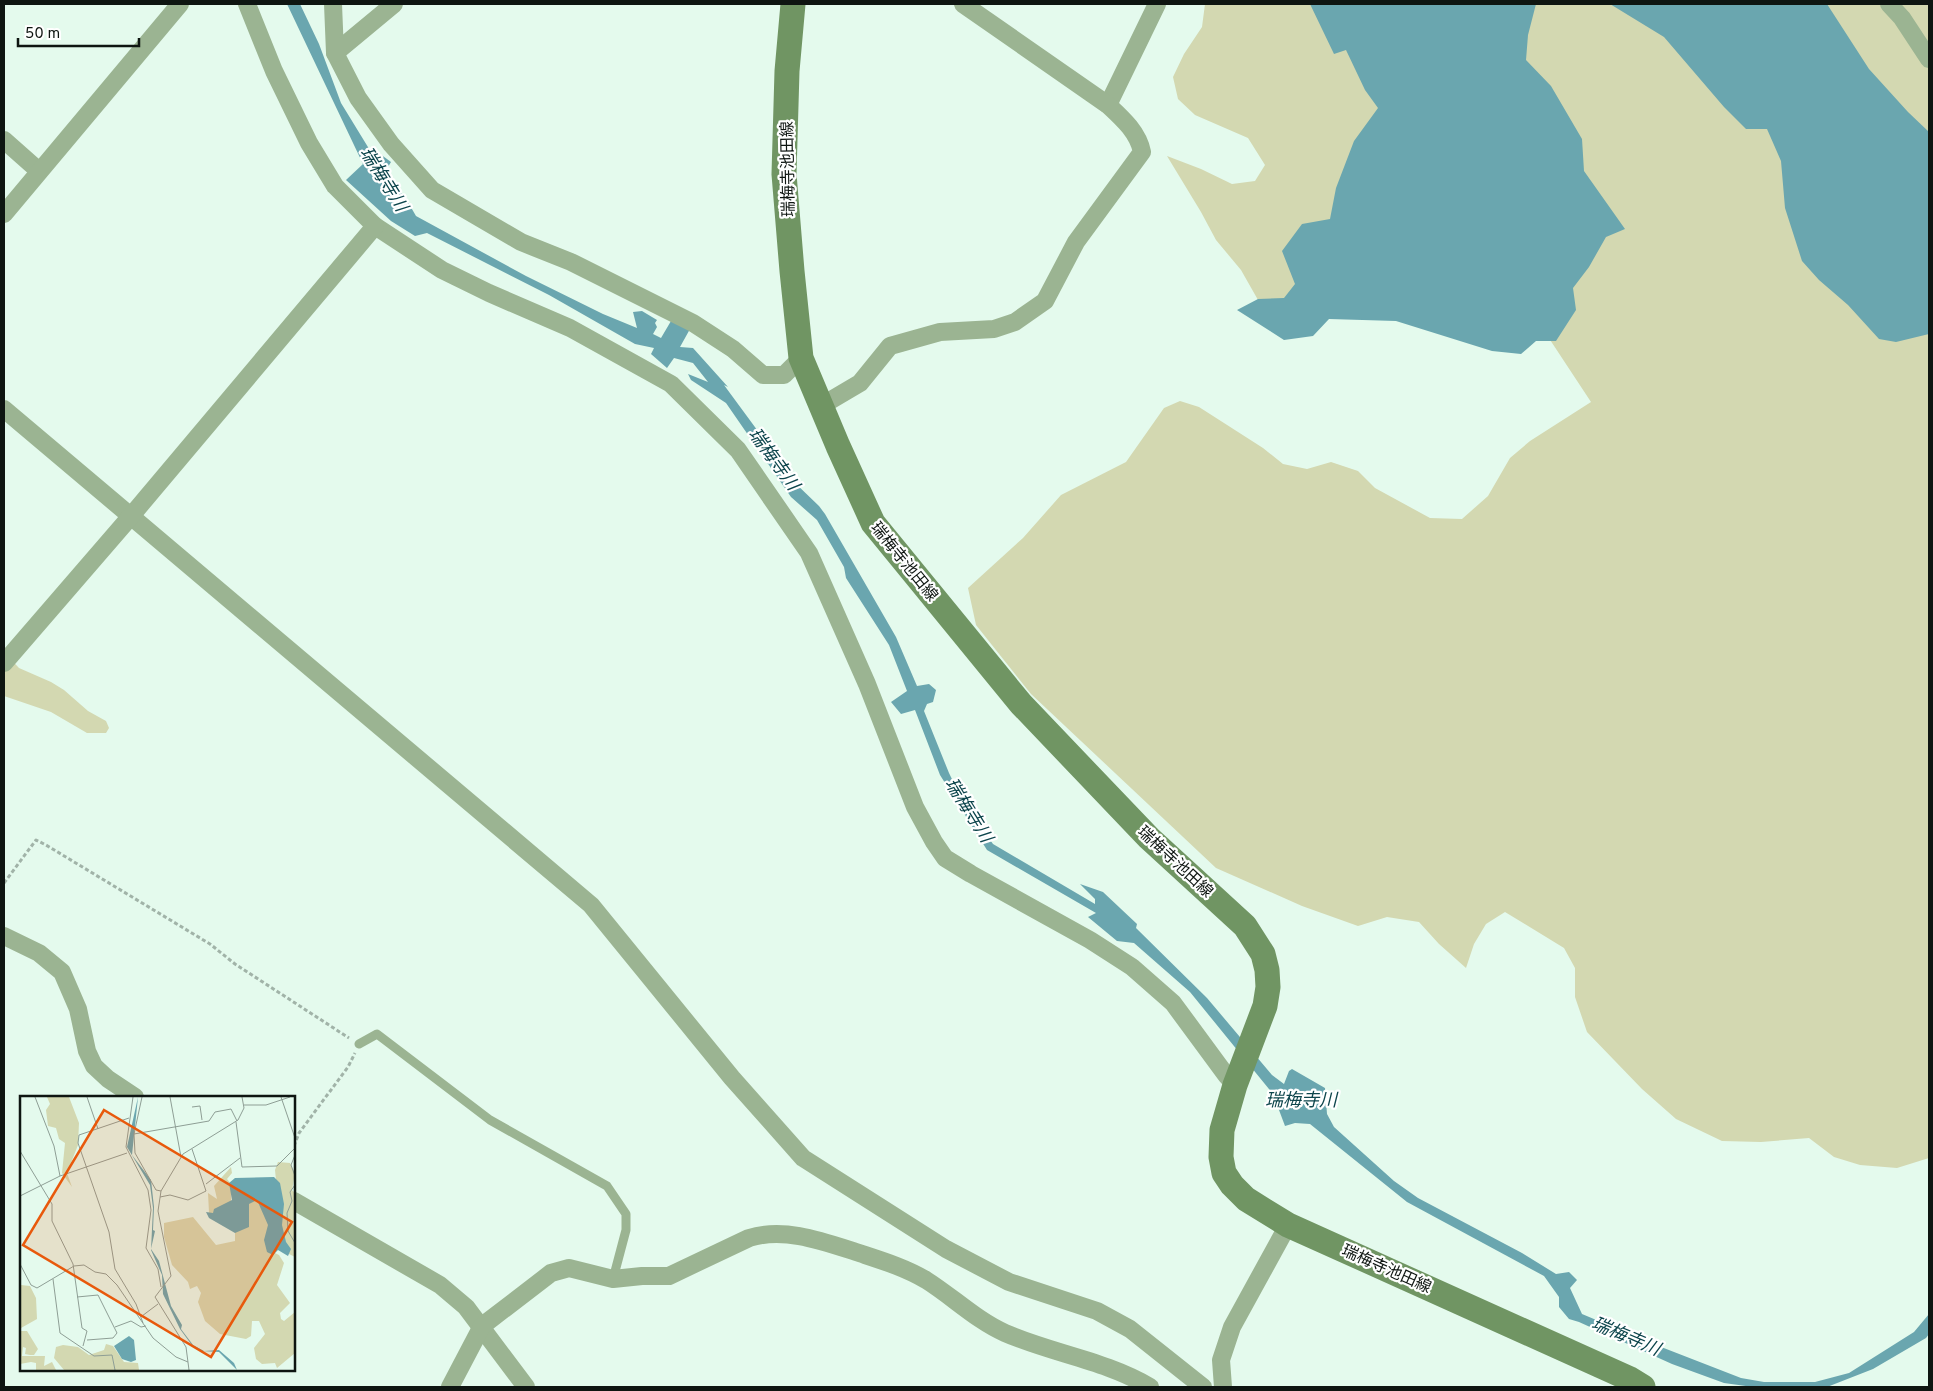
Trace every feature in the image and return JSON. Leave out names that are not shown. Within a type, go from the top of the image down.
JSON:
[{"type":"main road","name":"瑞梅寺池田線","points":[[789,5],[784,174],[802,358],[821,406],[873,523],[1021,704],[1149,838],[1245,926],[1263,954],[1267,970],[1268,987],[1266,1006],[1235,1085],[1222,1130],[1221,1157],[1224,1173],[1232,1186],[1246,1199],[1288,1225],[1544,1339],[1630,1379],[1643,1387]]},
{"type":"street","points":[[4,214],[180,4]]},
{"type":"street","points":[[247,4],[274,71],[309,142],[335,186],[375,226],[442,270],[489,293],[570,328],[670,384],[738,450],[809,553],[866,684],[915,807],[945,858],[1090,940],[1132,967],[1173,1003],[1235,1085]]},
{"type":"street","points":[[333,4],[335,53],[358,98],[391,144],[432,190],[521,242],[571,262],[693,323],[733,349],[763,374],[784,375],[802,358]]},
{"type":"street","points":[[335,53],[394,4]]},
{"type":"street","points":[[821,406],[860,382],[890,346],[940,332],[994,329],[1015,322],[1045,302],[1076,242],[1142,152],[1140,142],[1126,122],[1108,105],[963,4]]},
{"type":"street","points":[[1108,105],[1157,4]]},
{"type":"street","points":[[1889,4],[1902,18],[1929,59]]},
{"type":"street","points":[[4,140],[39,171]]},
{"type":"street","points":[[4,663],[131,516],[375,226]]},
{"type":"street","points":[[4,409],[591,905],[732,1078],[803,1158],[946,1249],[1009,1282],[1097,1311],[1130,1329],[1203,1387]]},
{"type":"street","points":[[4,936],[39,953],[62,972],[78,1008],[88,1051],[94,1066],[108,1079],[134,1096]]},
{"type":"street","points":[[295,1202],[440,1285],[466,1308],[482,1326],[526,1387]]},
{"type":"street","points":[[1223,1387],[1221,1360],[1232,1327],[1288,1225]]},
{"type":"street","points":[[450,1387],[482,1326],[551,1273],[569,1268],[613,1279],[669,1276],[732,1246],[761,1235],[784,1234],[814,1239],[895,1264],[910,1271],[1004,1332],[1117,1370],[1150,1387]]},
{"type":"lane","points":[[359,1044],[377,1034],[490,1120],[607,1186],[626,1214],[626,1230],[613,1279]]},
{"type":"path","points":[[4,883],[36,840],[210,944],[235,964],[359,1044],[348,1067],[299,1133],[295,1143]]},
{"type":"green space","points":[[1205,4],[1318,4],[1374,74],[1384,123],[1297,295],[1262,307],[1241,270],[1216,240],[1167,156],[1201,169],[1232,184],[1255,181],[1265,165],[1248,138],[1195,115],[1178,99],[1173,77],[1184,54],[1202,27]]},
{"type":"green space","points":[[1520,4],[1648,4],[1780,108],[1929,309],[1929,1158],[1897,1168],[1860,1165],[1834,1157],[1809,1138],[1761,1142],[1722,1141],[1676,1119],[1642,1089],[1587,1032],[1575,997],[1575,968],[1564,948],[1505,912],[1486,924],[1474,944],[1466,968],[1439,944],[1419,922],[1387,917],[1358,926],[1302,906],[1216,868],[1031,694],[976,625],[968,588],[1023,538],[1061,495],[1126,462],[1164,408],[1180,401],[1199,407],[1263,448],[1283,464],[1307,469],[1331,462],[1358,471],[1375,488],[1430,518],[1462,519],[1488,496],[1510,458],[1530,441],[1591,402],[1533,314],[1501,37]]},
{"type":"green space","points":[[1814,4],[1929,4],[1929,149]]},
{"type":"green space","points":[[4,652],[19,668],[51,682],[64,690],[88,711],[106,721],[109,728],[106,733],[87,733],[51,712],[4,696]]},
{"type":"water","name":"瑞梅寺川","points":[[287,4],[300,4],[319,44],[341,103],[371,152],[376,151],[391,162],[385,172],[391,183],[405,197],[416,216],[526,276],[603,314],[637,328],[633,312],[642,311],[657,320],[655,323],[657,327],[653,334],[661,338],[671,321],[690,329],[680,347],[693,348],[728,387],[724,385],[792,480],[825,514],[896,637],[917,686],[929,684],[936,690],[933,702],[927,704],[924,711],[962,800],[993,844],[1095,904],[1095,899],[1080,884],[1103,892],[1137,924],[1136,928],[1207,998],[1272,1075],[1284,1084],[1289,1071],[1292,1069],[1325,1088],[1327,1114],[1334,1127],[1394,1181],[1418,1198],[1522,1253],[1556,1274],[1569,1272],[1577,1280],[1570,1288],[1582,1314],[1741,1378],[1764,1382],[1815,1382],[1849,1373],[1914,1332],[1929,1314],[1929,1334],[1926,1338],[1873,1369],[1827,1387],[1753,1387],[1724,1383],[1672,1364],[1569,1319],[1559,1307],[1559,1297],[1544,1276],[1407,1202],[1310,1124],[1295,1123],[1285,1126],[1273,1094],[1190,992],[1134,943],[1117,941],[1088,917],[1096,913],[987,850],[940,775],[915,710],[901,714],[891,702],[907,691],[889,645],[846,578],[844,567],[817,520],[791,497],[726,403],[691,380],[688,374],[708,382],[693,363],[674,358],[667,368],[651,354],[654,348],[635,344],[549,295],[427,233],[415,236],[391,221],[346,180],[363,164]]},
{"type":"water","points":[[1310,4],[1536,4],[1528,35],[1526,60],[1551,86],[1582,139],[1584,171],[1625,229],[1606,237],[1589,267],[1573,288],[1576,310],[1556,341],[1536,341],[1521,354],[1492,351],[1396,321],[1329,319],[1313,336],[1284,340],[1237,310],[1258,299],[1284,298],[1295,284],[1282,251],[1302,224],[1330,219],[1336,188],[1354,141],[1378,108],[1365,90],[1346,50],[1334,54]]},
{"type":"water","points":[[1610,4],[1827,4],[1869,69],[1929,132],[1929,334],[1896,342],[1879,339],[1848,305],[1819,280],[1802,261],[1785,208],[1781,161],[1767,129],[1746,129],[1724,107],[1664,37]]}]
